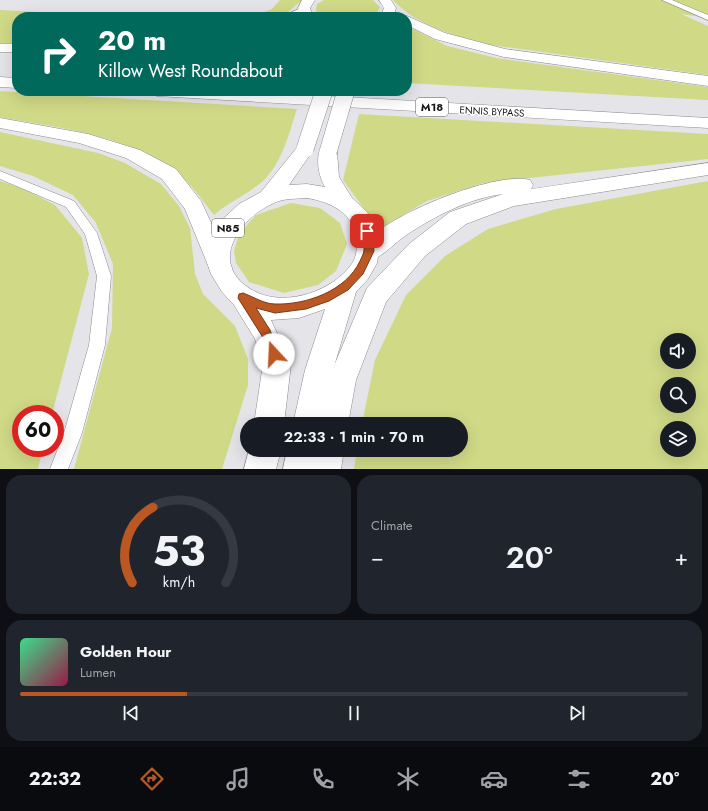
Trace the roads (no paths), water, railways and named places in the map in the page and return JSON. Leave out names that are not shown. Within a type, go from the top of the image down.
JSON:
[{"type":"main road","points":[[385,0],[390,6],[391,12]]},
{"type":"main road","points":[[412,22],[440,36],[504,53],[708,81]]},
{"type":"main road","points":[[0,48],[12,48]]},
{"type":"main road","points":[[0,69],[12,70]]},
{"type":"main road","points":[[0,82],[12,83]]},
{"type":"main road","name":"ENNIS BYPASS","points":[[412,91],[708,108]]},
{"type":"main road","name":"ENNIS BYPASS","points":[[242,96],[708,123]]},
{"type":"main road","name":"N85","points":[[268,197],[290,172],[304,149],[322,96]]},
{"type":"main road","name":"N85","points":[[243,298],[262,306],[284,309],[306,305],[325,298],[345,287],[360,271],[369,251],[367,231],[358,215],[345,203],[329,178],[328,152],[345,96]]},
{"type":"main road","points":[[0,123],[82,138],[133,154],[169,174],[194,206],[220,268]]},
{"type":"main road","points":[[335,417],[342,380],[376,296],[417,250],[458,218],[512,199],[708,169]]},
{"type":"main road","points":[[369,251],[389,235],[431,210],[488,190],[582,177],[682,172]]},
{"type":"main road","name":"N85","points":[[271,417],[277,364],[266,334],[243,298],[228,284],[220,268],[219,250],[224,234],[235,218],[251,206],[268,197],[288,192],[307,191],[327,195],[345,203]]},
{"type":"main road","name":"N85","points":[[309,417],[319,370],[345,287]]},
{"type":"main road","points":[[260,469],[263,457]]},
{"type":"main road","points":[[299,469],[302,457]]},
{"type":"main road","points":[[325,469],[327,457]]},
{"type":"lane","points":[[666,0],[708,18]]},
{"type":"lane","points":[[0,175],[70,204],[91,233],[104,276],[97,345],[73,433],[59,469]]}]
